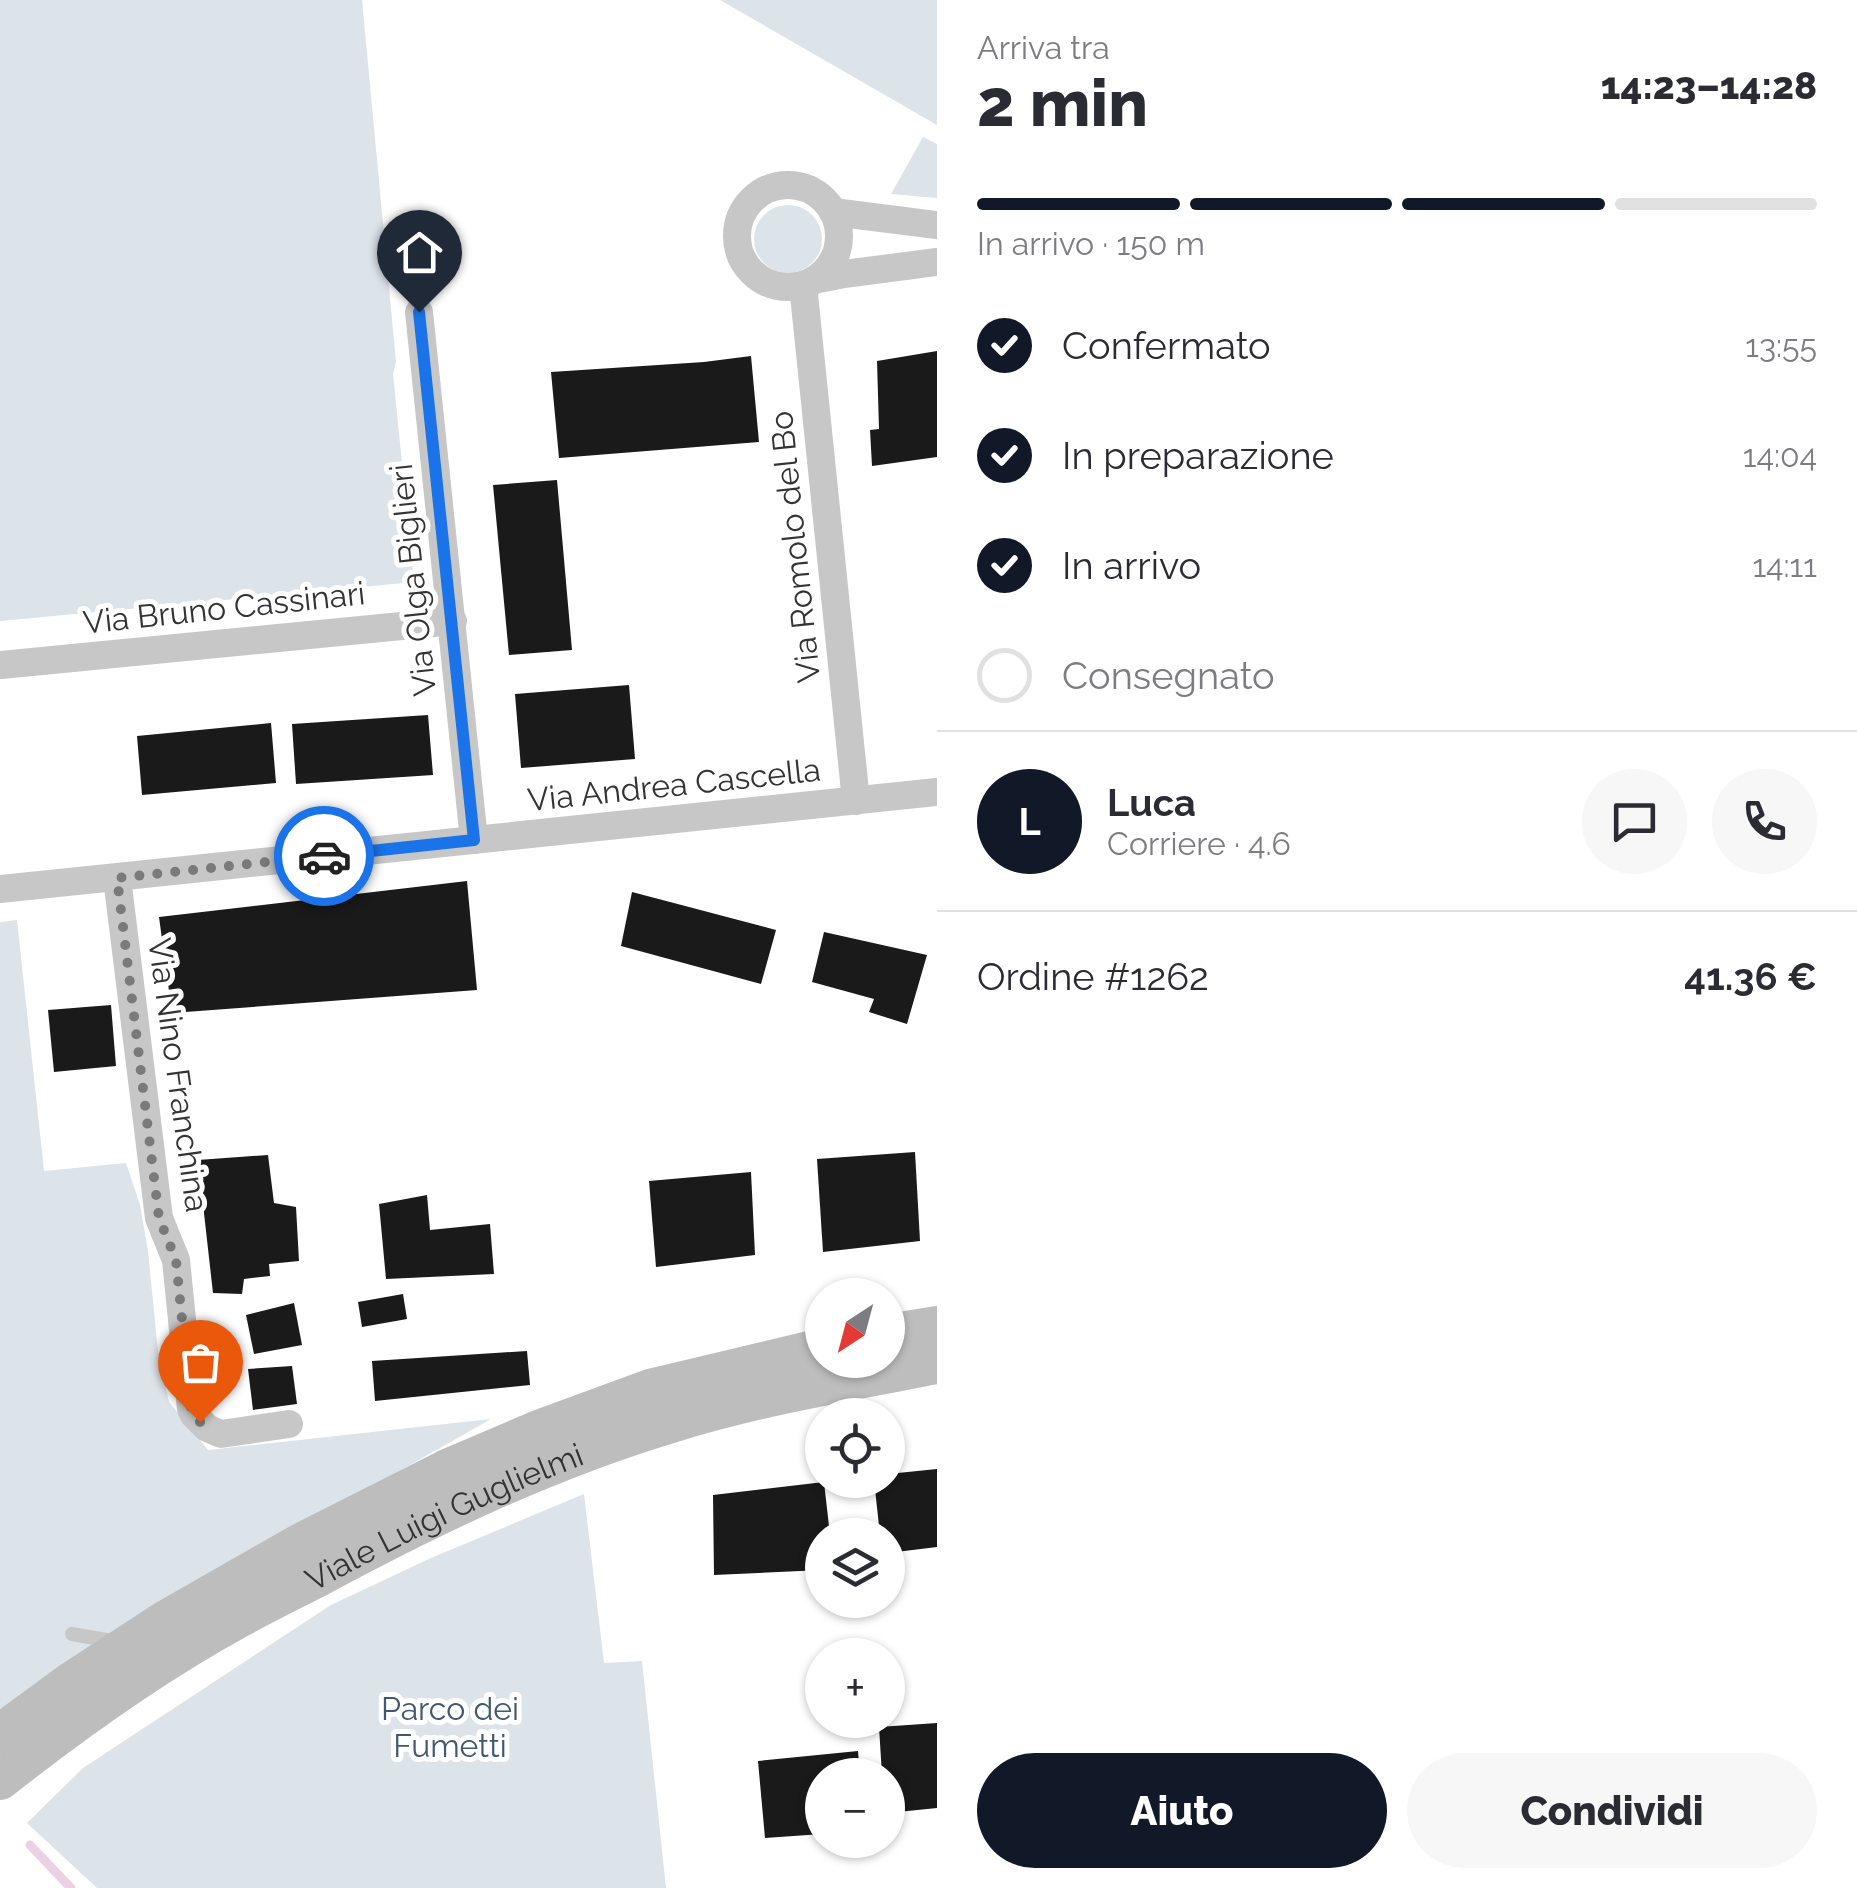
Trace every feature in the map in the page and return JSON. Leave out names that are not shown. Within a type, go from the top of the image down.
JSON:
[{"type":"street","points":[[809,282],[830,264],[838,249],[839,225],[833,212],[814,192],[790,184],[773,187],[758,195],[743,215],[737,241],[750,269],[765,281],[781,287],[937,262]]},
{"type":"street","points":[[833,212],[937,225]]},
{"type":"street","name":"Via Romolo del Bo","points":[[809,282],[856,801]]},
{"type":"street","name":"Via Olga Biglieri","points":[[419,312],[474,840]]},
{"type":"street","name":"Via Bruno Cassinari","points":[[1,665],[453,621]]},
{"type":"street","name":"Via Andrea Cascella","points":[[0,889],[937,792]]},
{"type":"street","name":"Via Nino Franchina","points":[[117,878],[159,1218],[176,1260],[191,1409],[207,1428],[221,1434],[289,1424]]},
{"type":"street","points":[[905,1331],[937,1326]]},
{"type":"street","name":"Viale Luigi Guglielmi","points":[[0,1734],[129,1644],[299,1544],[445,1470],[650,1390],[805,1352]]},
{"type":"street","name":"Viale Luigi Guglielmi","points":[[0,1780],[74,1722],[160,1665],[348,1560],[460,1504],[669,1424],[765,1397],[937,1364]]},
{"type":"lane","points":[[72,1634],[129,1644]]},
{"type":"green space","points":[[0,0],[362,0],[414,582],[0,621]]},
{"type":"green space","points":[[720,0],[937,0],[937,125]]},
{"type":"green space","points":[[923,137],[937,144],[937,198],[891,194]]},
{"type":"green space","points":[[788,205],[812,215],[822,239],[812,263],[788,273],[764,263],[754,239],[764,215]]},
{"type":"green space","points":[[17,920],[44,1171],[126,1163],[140,1205],[158,1352],[169,1402],[208,1450],[491,1419],[188,1591],[0,1723],[0,922]]},
{"type":"green space","name":"Parco dei Fumetti","points":[[584,1494],[604,1663],[642,1661],[666,1888],[97,1888],[27,1823],[83,1768],[331,1605]]},
{"type":"building","points":[[937,351],[937,457],[872,466],[870,430],[879,429],[877,361]]},
{"type":"building","points":[[751,356],[759,442],[559,458],[551,372]]},
{"type":"building","points":[[557,480],[572,650],[509,655],[493,485]]},
{"type":"building","points":[[629,685],[635,759],[521,768],[515,694]]},
{"type":"building","points":[[428,715],[433,775],[296,784],[292,724]]},
{"type":"building","points":[[271,723],[276,783],[142,795],[137,736]]},
{"type":"building","points":[[467,881],[477,990],[172,1013],[159,917]]},
{"type":"building","points":[[632,892],[776,930],[761,984],[621,946]]},
{"type":"building","points":[[824,932],[927,955],[907,1024],[869,1012],[874,999],[812,982]]},
{"type":"building","points":[[111,1005],[116,1066],[54,1072],[48,1010]]},
{"type":"building","points":[[915,1152],[920,1241],[823,1252],[817,1159]]},
{"type":"building","points":[[268,1155],[274,1203],[296,1207],[299,1261],[269,1264],[270,1276],[244,1279],[242,1294],[213,1293],[198,1160]]},
{"type":"building","points":[[751,1172],[755,1255],[656,1267],[649,1181]]},
{"type":"building","points":[[427,1195],[430,1230],[490,1224],[494,1274],[386,1279],[379,1204]]},
{"type":"building","points":[[403,1294],[407,1319],[362,1327],[358,1302]]},
{"type":"building","points":[[294,1303],[302,1345],[254,1354],[246,1315]]},
{"type":"building","points":[[527,1351],[530,1385],[375,1401],[372,1361]]},
{"type":"building","points":[[292,1366],[297,1404],[253,1410],[248,1369]]},
{"type":"building","points":[[937,1469],[937,1547],[905,1551],[905,1518],[878,1518],[876,1498],[905,1498],[905,1472]]},
{"type":"building","points":[[805,1484],[805,1498],[826,1498],[828,1518],[805,1518],[805,1571],[714,1575],[713,1495]]},
{"type":"building","points":[[937,1723],[937,1808],[905,1811],[905,1758],[881,1758],[880,1738],[905,1738],[905,1725]]},
{"type":"building","points":[[858,1751],[859,1758],[805,1758],[805,1835],[765,1838],[758,1761]]},
{"type":"waterway","points":[[30,1845],[71,1888]]},
{"type":"way so far","points":[[200,1422],[191,1409],[176,1260],[159,1218],[117,878],[324,856]]},
{"type":"route","points":[[324,856],[474,840],[419,312]]}]
